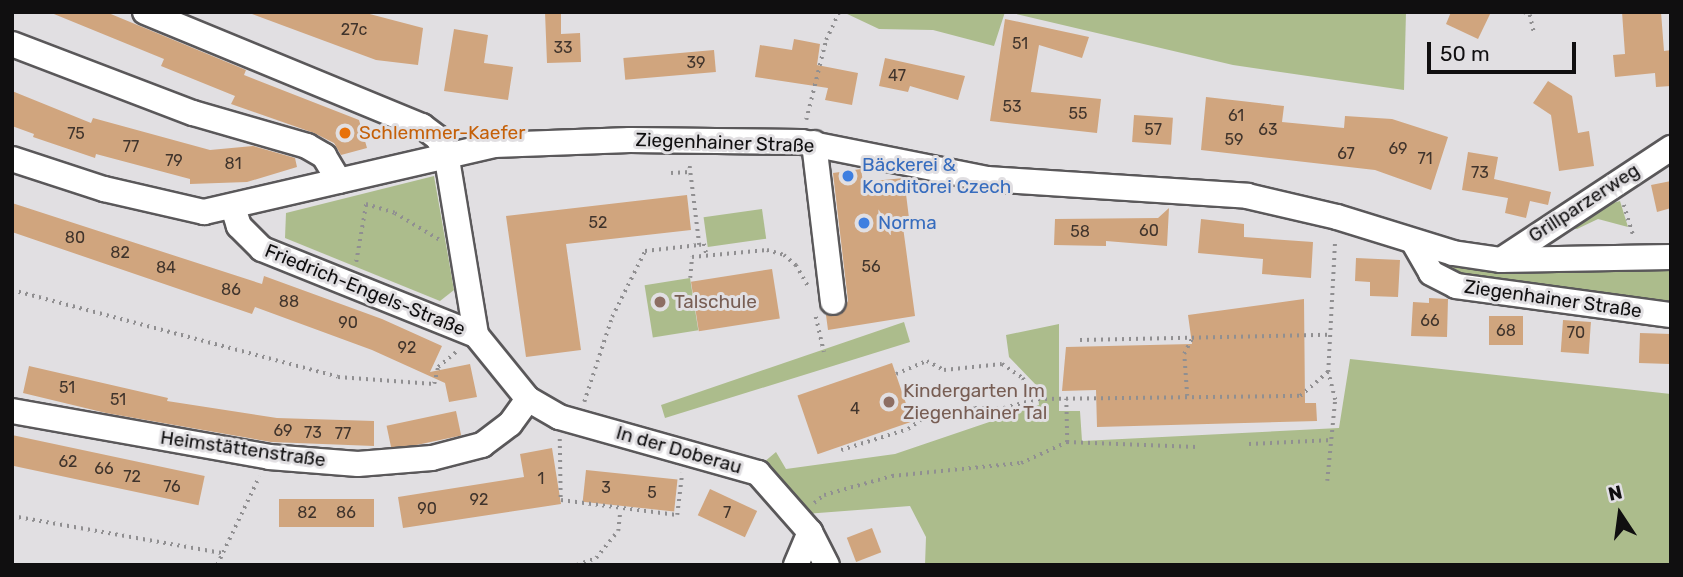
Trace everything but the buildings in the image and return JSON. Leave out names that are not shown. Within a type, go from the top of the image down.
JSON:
[{"type":"street","points":[[12,159],[173,208],[204,212],[233,208],[446,153],[438,138],[422,125],[145,12]]},
{"type":"street","points":[[12,44],[181,109],[307,146],[324,156],[339,181]]},
{"type":"street","points":[[810,134],[820,305]]},
{"type":"street","name":"Ziegenhainer Straße","points":[[446,153],[494,145],[810,134],[987,179],[1217,191],[1336,217],[1414,243],[1501,260],[1671,257]]},
{"type":"street","name":"Grillparzerweg","points":[[1501,260],[1671,148]]},
{"type":"street","name":"Friedrich-Engels-Straße","points":[[446,153],[476,335]]},
{"type":"street","name":"Friedrich-Engels-Straße","points":[[233,208],[239,226],[262,249],[476,335],[528,399]]},
{"type":"street","name":"Ziegenhainer Straße","points":[[1414,243],[1431,273],[1456,286],[1671,315]]},
{"type":"street","name":"In der Doberau","points":[[528,399],[559,417],[685,450],[758,473],[805,524],[827,565]]},
{"type":"street","name":"Heimstättenstraße","points":[[12,411],[269,457],[358,464],[432,458],[482,445],[510,424],[528,399]]},
{"type":"street","points":[[797,564],[805,524]]},
{"type":"path","points":[[810,134],[826,40],[839,12]]},
{"type":"path","points":[[1524,12],[1530,15],[1534,33]]},
{"type":"path","points":[[687,140],[699,245]]},
{"type":"path","points":[[671,173],[690,172]]},
{"type":"path","points":[[1614,185],[1639,257]]},
{"type":"path","points":[[354,267],[369,192]]},
{"type":"path","points":[[366,204],[395,212],[437,241]]},
{"type":"path","points":[[1327,481],[1334,440],[1335,400],[1328,372],[1328,335],[1336,217]]},
{"type":"path","points":[[583,405],[611,317],[645,251],[704,244],[707,256]]},
{"type":"path","points":[[690,278],[689,261],[707,256],[767,250],[784,255],[796,265],[820,305],[824,352]]},
{"type":"path","points":[[12,290],[338,377],[434,384],[438,368],[476,335]]},
{"type":"path","points":[[1080,340],[1328,335]]},
{"type":"path","points":[[1187,397],[1184,354],[1192,338]]},
{"type":"path","points":[[896,374],[927,362],[944,370],[1003,364],[1023,378],[1036,400]]},
{"type":"path","points":[[841,450],[908,429],[935,410],[954,417],[975,408],[1004,408],[1036,400],[1300,396],[1328,372]]},
{"type":"path","points":[[1066,399],[1067,442]]},
{"type":"path","points":[[559,417],[561,500],[620,511],[677,515],[685,450]]},
{"type":"path","points":[[1249,444],[1334,440]]},
{"type":"path","points":[[805,524],[824,495],[892,476],[1021,463],[1067,442],[1197,447]]},
{"type":"path","points":[[217,565],[269,457]]},
{"type":"path","points":[[577,565],[596,558],[604,549],[618,531],[620,511]]},
{"type":"path","points":[[12,516],[222,553]]},
{"type":"green space","points":[[843,12],[1005,12],[994,46],[933,30],[879,29]]},
{"type":"green space","points":[[1008,12],[1406,12],[1404,90],[1233,65]]},
{"type":"green space","points":[[434,176],[454,290],[440,301],[285,238],[286,213]]},
{"type":"green space","points":[[1620,201],[1628,227],[1598,219],[1577,229],[1561,227],[1585,211]]},
{"type":"green space","points":[[762,209],[766,239],[708,247],[704,217]]},
{"type":"green space","points":[[1428,258],[1671,265],[1671,310],[1458,283]]},
{"type":"green space","points":[[690,278],[698,330],[653,338],[645,285]]},
{"type":"green space","points":[[904,322],[910,342],[665,418],[661,405]]},
{"type":"green space","points":[[1059,324],[1059,411],[1080,411],[1082,441],[1339,428],[1350,359],[1671,394],[1671,565],[925,565],[926,537],[910,506],[805,514],[757,468],[776,452],[786,469],[895,454],[1039,405],[1037,386],[1009,357],[1006,335]]},
{"type":"place","name":"Schlemmer-Kaefer","points":[[345,133]]},
{"type":"place","name":"Bäckerei & Konditorei Czech","points":[[848,176]]},
{"type":"place","name":"Norma","points":[[864,223]]},
{"type":"place","name":"Talschule","points":[[660,302]]},
{"type":"place","name":"Kindergarten Im Ziegenhainer Tal","points":[[889,402]]}]
